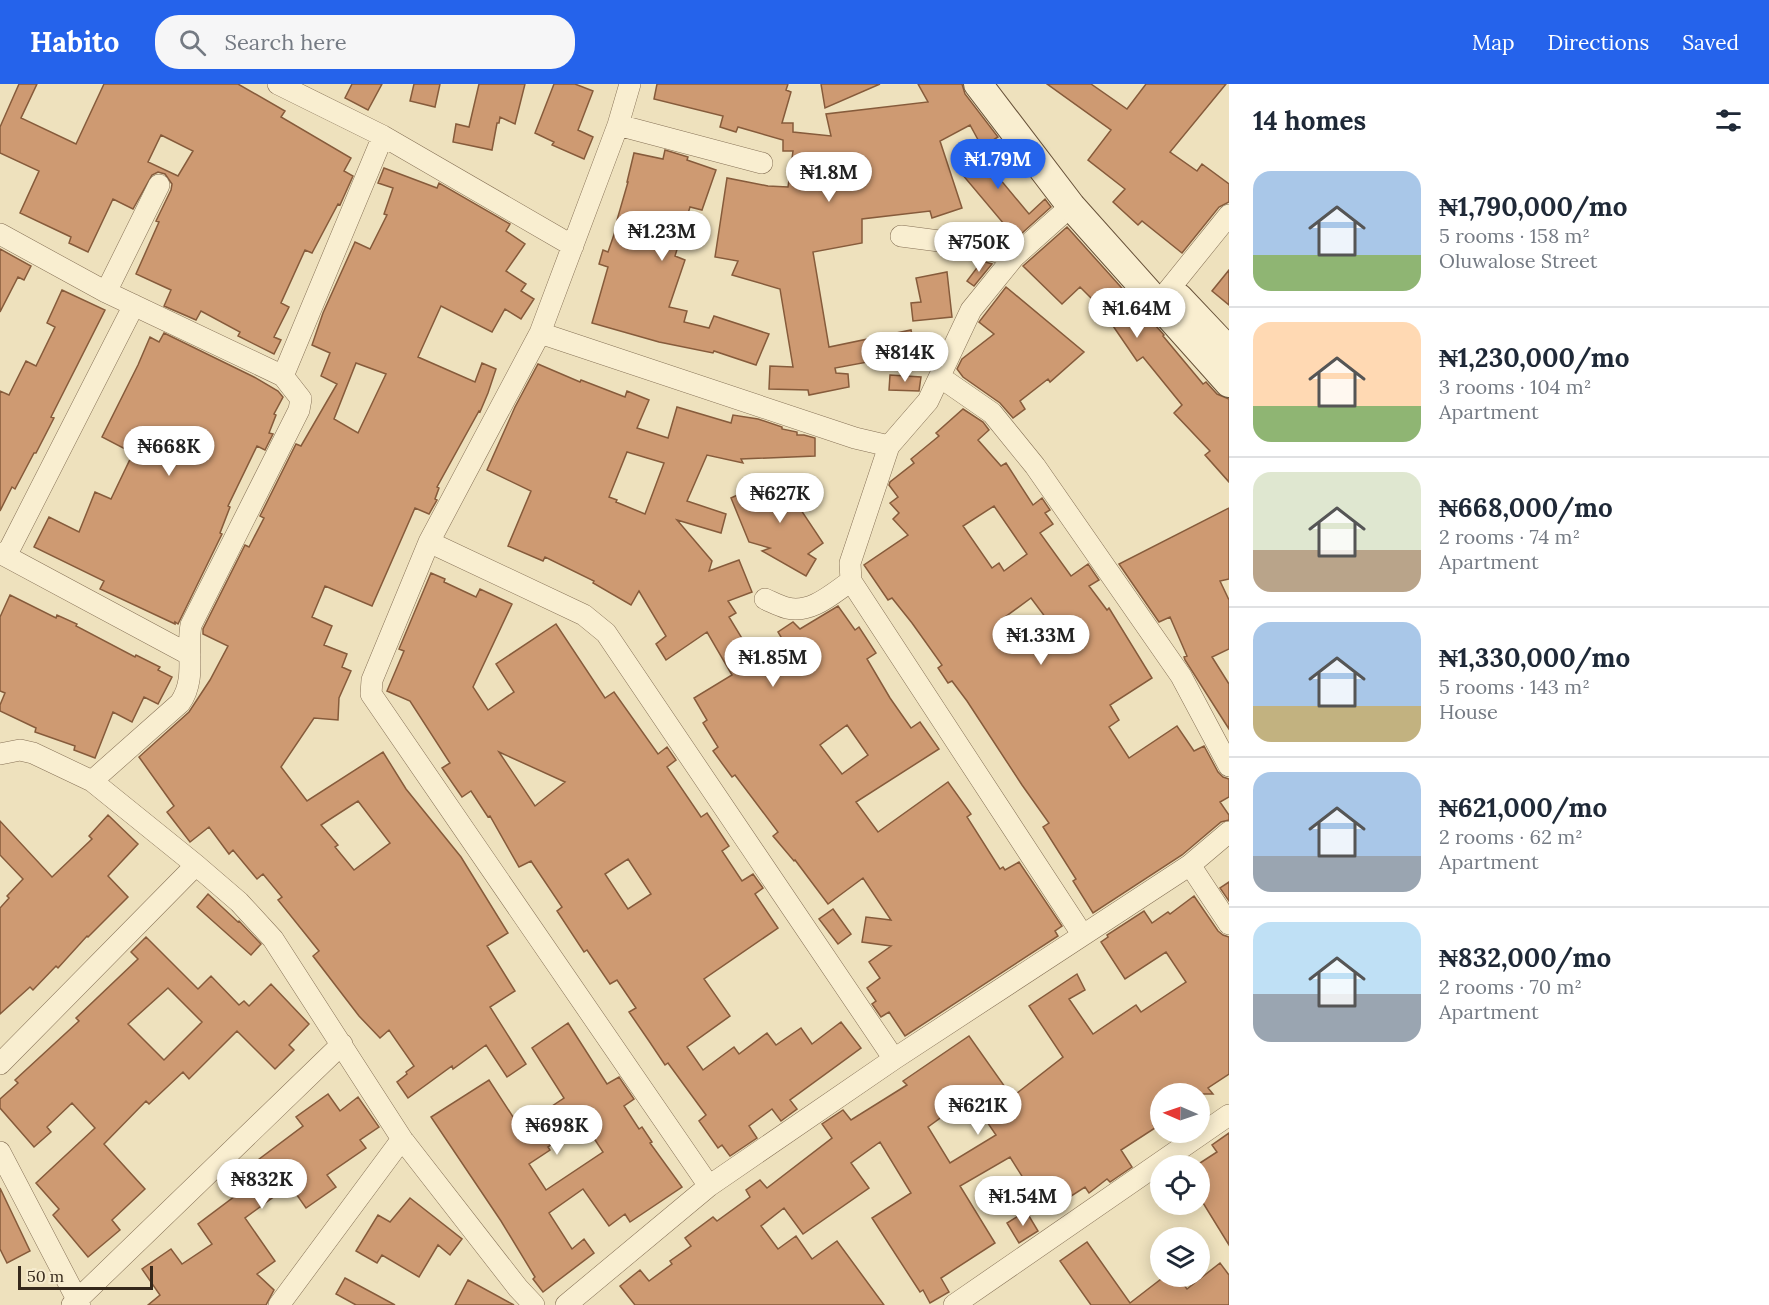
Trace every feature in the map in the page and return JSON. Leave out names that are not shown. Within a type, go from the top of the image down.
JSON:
[{"type":"street","points":[[278,84],[383,136],[573,246]]},
{"type":"street","points":[[630,84],[618,124],[540,333],[429,542],[372,680],[371,694],[709,1186]]},
{"type":"street","points":[[978,84],[1071,206],[1164,296],[1229,351]]},
{"type":"street","points":[[1001,84],[1229,382]]},
{"type":"street","points":[[618,124],[762,163]]},
{"type":"street","points":[[284,376],[383,136]]},
{"type":"street","points":[[106,292],[159,185]]},
{"type":"street","points":[[1071,206],[1014,257],[971,310],[928,400],[889,446],[850,563],[851,581],[1082,934]]},
{"type":"street","points":[[1164,296],[1229,215]]},
{"type":"street","points":[[0,234],[106,292],[284,376],[301,399],[299,410],[195,614],[189,636],[189,686],[180,703],[92,782]]},
{"type":"street","points":[[902,236],[977,246],[1014,257]]},
{"type":"street","points":[[134,305],[3,555],[190,656]]},
{"type":"street","points":[[540,333],[855,438],[889,446]]},
{"type":"street","points":[[940,377],[992,413],[1035,466],[1181,676],[1229,766]]},
{"type":"street","points":[[429,542],[584,615],[606,633],[894,1059]]},
{"type":"street","points":[[765,599],[786,608],[800,610],[815,605],[851,581]]},
{"type":"street","points":[[0,754],[20,750],[33,753],[92,782],[239,902],[273,939],[402,1139],[518,1288],[534,1305]]},
{"type":"street","points":[[566,1305],[709,1186],[894,1059],[1190,865],[1229,832]]},
{"type":"street","points":[[0,1064],[196,865]]},
{"type":"street","points":[[1190,865],[1229,924]]},
{"type":"street","points":[[0,1152],[76,1303],[342,1044]]},
{"type":"street","points":[[954,1305],[1229,1115]]},
{"type":"street","points":[[279,1305],[402,1139]]},
{"type":"building","points":[[19,84],[37,84],[21,118],[76,144],[104,84],[238,84],[285,111],[281,117],[351,158],[344,171],[353,176],[340,205],[338,204],[312,253],[305,250],[281,303],[289,307],[274,337],[281,340],[274,354],[238,336],[240,332],[201,311],[196,320],[164,306],[171,290],[136,274],[159,222],[156,221],[171,190],[172,184],[165,174],[158,172],[152,175],[133,209],[113,199],[88,252],[69,243],[71,237],[20,213],[39,171],[0,153],[0,127]],"holes":[[[161,135],[193,151],[178,176],[148,162]]]},
{"type":"building","points":[[352,84],[382,84],[368,110],[345,98]]},
{"type":"building","points":[[414,84],[440,84],[435,107],[410,101]]},
{"type":"building","points":[[479,84],[525,84],[515,124],[500,117],[492,150],[453,142],[456,124],[469,127]]},
{"type":"building","points":[[554,84],[575,84],[593,91],[578,130],[593,137],[584,159],[552,145],[554,142],[535,133]]},
{"type":"building","points":[[657,84],[788,84],[786,90],[791,92],[782,123],[793,123],[793,132],[831,136],[826,114],[928,102],[918,84],[962,84],[965,94],[998,137],[982,147],[970,125],[940,141],[962,208],[932,218],[930,211],[862,219],[862,243],[813,252],[829,347],[911,330],[916,353],[835,368],[836,373],[848,374],[849,387],[809,395],[808,390],[769,389],[770,366],[793,367],[780,289],[732,275],[738,261],[715,257],[727,178],[768,186],[788,187],[793,151],[783,151],[783,140],[738,127],[736,132],[720,127],[723,116],[654,99]]},
{"type":"building","points":[[821,84],[880,84],[825,108]]},
{"type":"building","points":[[1047,84],[1091,84],[1127,109],[1146,84],[1226,84],[1170,152],[1197,171],[1202,164],[1229,184],[1229,202],[1219,207],[1182,253],[1142,221],[1138,225],[1113,202],[1125,189],[1088,160],[1111,130]]},
{"type":"building","points":[[994,143],[1007,164],[994,172],[1029,214],[1045,199],[1051,207],[1021,234],[1013,226],[1009,230],[956,167]]},
{"type":"building","points":[[665,150],[688,157],[687,160],[716,170],[702,210],[690,207],[675,256],[685,260],[669,307],[687,311],[684,322],[709,328],[714,316],[769,334],[756,365],[714,351],[713,353],[659,342],[592,323],[608,267],[599,264],[603,250],[608,252],[619,220],[617,220],[634,153],[663,159]]},
{"type":"building","points":[[384,168],[437,188],[439,183],[510,224],[506,231],[525,244],[506,271],[526,284],[521,291],[534,299],[521,319],[505,309],[492,332],[441,306],[418,357],[475,382],[482,363],[496,369],[488,393],[480,412],[437,487],[439,488],[435,499],[437,500],[429,514],[415,508],[372,606],[325,586],[312,617],[332,626],[324,645],[347,654],[342,667],[351,671],[339,698],[338,720],[314,718],[281,767],[307,801],[383,752],[406,789],[461,857],[508,933],[487,946],[515,991],[490,1007],[526,1064],[507,1077],[486,1045],[408,1098],[397,1082],[414,1066],[389,1030],[380,1038],[359,1016],[313,956],[319,951],[278,900],[282,897],[263,874],[257,879],[233,850],[229,854],[209,827],[190,842],[167,812],[174,806],[139,757],[189,712],[210,680],[228,646],[203,634],[203,629],[245,545],[249,547],[264,518],[260,516],[296,444],[301,446],[337,384],[321,376],[330,353],[312,345],[323,313],[355,242],[370,249],[387,215],[384,214],[393,188],[378,183]],"holes":[[[356,363],[386,374],[358,433],[334,419]],[[358,801],[390,843],[354,870],[335,847],[338,845],[321,825]]]},
{"type":"building","points":[[1067,227],[1164,335],[1203,384],[1206,382],[1217,394],[1229,399],[1229,482],[1205,455],[1210,451],[1174,413],[1182,405],[1143,357],[1137,361],[1111,323],[1113,322],[1099,306],[1080,287],[1062,304],[1023,266]]},
{"type":"building","points":[[0,249],[31,266],[24,280],[18,277],[0,312]]},
{"type":"building","points":[[982,261],[992,264],[974,286],[967,281]]},
{"type":"building","points":[[1229,270],[1229,305],[1212,291]]},
{"type":"building","points":[[947,272],[952,317],[913,321],[911,303],[921,302],[916,278]]},
{"type":"building","points":[[1006,287],[1084,352],[1050,382],[1048,379],[1020,401],[1025,409],[1013,418],[1000,403],[963,377],[957,369],[962,359],[994,334],[979,322]]},
{"type":"building","points":[[62,290],[105,310],[51,417],[54,418],[36,453],[15,489],[12,487],[0,511],[0,391],[9,395],[26,361],[36,366],[55,327],[47,323]]},
{"type":"building","points":[[164,333],[254,377],[278,391],[283,397],[274,414],[276,415],[269,433],[273,434],[265,450],[257,446],[228,506],[230,507],[220,533],[222,534],[178,624],[100,589],[104,581],[34,547],[49,517],[79,532],[95,492],[111,499],[133,453],[102,437],[150,337],[159,342]]},
{"type":"building","points":[[538,364],[580,382],[581,380],[625,397],[627,391],[649,400],[637,428],[668,438],[677,407],[731,423],[733,415],[758,419],[782,427],[782,429],[797,432],[797,435],[815,438],[815,456],[741,459],[743,463],[707,455],[687,501],[726,514],[721,533],[677,520],[712,561],[709,571],[739,560],[752,592],[728,601],[736,613],[729,617],[755,660],[784,642],[778,632],[793,622],[800,629],[838,606],[855,630],[859,627],[876,653],[867,659],[911,728],[920,722],[939,749],[856,802],[878,832],[948,782],[971,814],[967,817],[1000,869],[1003,867],[1005,870],[1019,862],[1062,926],[1055,931],[1058,936],[905,1036],[889,1012],[881,1017],[872,1004],[876,1001],[867,988],[880,978],[869,962],[891,946],[862,942],[866,917],[891,920],[863,878],[828,904],[795,860],[773,836],[778,832],[735,775],[732,777],[713,751],[718,747],[703,723],[707,720],[694,698],[732,675],[707,632],[666,660],[656,644],[666,636],[639,591],[631,605],[593,583],[594,581],[545,557],[543,561],[508,546],[531,491],[487,470],[515,407]],"holes":[[[627,452],[664,463],[645,514],[609,497]],[[847,725],[868,755],[842,774],[820,745]]]},
{"type":"building","points":[[890,375],[921,377],[919,391],[889,390]]},
{"type":"building","points":[[963,409],[983,422],[989,430],[978,440],[1001,466],[1006,463],[1033,505],[1042,498],[1050,510],[1045,513],[1053,524],[1040,533],[1071,576],[1088,564],[1099,580],[1089,586],[1107,610],[1109,608],[1152,678],[1110,705],[1119,720],[1109,727],[1129,758],[1177,726],[1194,751],[1204,746],[1218,772],[1229,779],[1229,797],[1220,802],[1229,815],[1229,820],[1221,822],[1182,855],[1093,913],[1073,881],[1076,879],[1043,827],[1049,823],[967,701],[952,681],[948,683],[938,668],[942,665],[912,623],[892,598],[888,600],[864,565],[908,535],[893,519],[899,513],[890,503],[898,497],[889,485],[914,463],[911,459],[939,436],[936,433]],"holes":[[[994,506],[1027,554],[1004,571],[999,563],[992,568],[963,526]],[[1031,598],[1049,622],[1018,643],[1001,620]]]},
{"type":"building","points":[[808,475],[815,492],[795,501],[823,543],[808,554],[816,559],[806,576],[762,551],[770,548],[749,542],[731,498],[753,488],[757,497]]},
{"type":"building","points":[[1229,508],[1229,579],[1220,581],[1229,600],[1229,649],[1212,657],[1229,684],[1229,729],[1185,660],[1184,657],[1187,656],[1170,617],[1159,622],[1119,564]]},
{"type":"building","points":[[431,573],[445,579],[444,582],[476,597],[480,589],[512,604],[473,687],[488,710],[514,692],[496,664],[556,624],[605,698],[614,692],[658,754],[667,747],[676,760],[667,767],[701,817],[707,813],[729,846],[722,851],[742,881],[753,874],[763,888],[755,894],[778,928],[704,979],[730,1016],[687,1047],[703,1070],[734,1047],[739,1054],[767,1033],[776,1045],[801,1028],[812,1044],[841,1022],[861,1048],[790,1100],[797,1109],[781,1121],[772,1109],[749,1126],[757,1138],[730,1156],[722,1145],[718,1148],[699,1121],[706,1115],[668,1063],[665,1065],[629,1012],[636,1008],[617,980],[610,984],[587,950],[584,952],[557,911],[562,907],[531,861],[519,867],[490,816],[488,817],[471,791],[462,797],[442,768],[450,763],[410,701],[387,691],[404,651],[399,649]],"holes":[[[499,752],[565,782],[535,806]],[[628,859],[651,894],[628,909],[605,874]]]},
{"type":"building","points":[[10,595],[56,618],[57,615],[77,624],[76,626],[135,657],[136,655],[160,667],[158,670],[172,677],[158,704],[144,697],[132,722],[113,712],[95,758],[74,750],[75,746],[35,732],[36,728],[0,711],[5,693],[0,691],[0,617]]},
{"type":"building","points":[[108,815],[138,844],[108,876],[128,897],[87,936],[58,968],[56,966],[33,990],[30,987],[0,1014],[0,908],[9,898],[7,896],[23,879],[0,855],[0,821],[52,877],[92,839],[89,836]]},
{"type":"building","points":[[1229,882],[1229,901],[1220,888]]},
{"type":"building","points":[[208,894],[261,944],[251,955],[197,907]]},
{"type":"building","points":[[1194,896],[1218,931],[1229,937],[1229,1074],[1210,1087],[1210,1083],[1150,1083],[1150,1131],[1121,1150],[1132,1167],[1110,1182],[1107,1179],[1089,1193],[1085,1187],[1045,1213],[1010,1157],[960,1186],[995,1243],[941,1278],[949,1292],[930,1303],[923,1290],[920,1292],[872,1218],[911,1193],[880,1142],[851,1163],[869,1188],[803,1234],[784,1208],[761,1226],[778,1249],[796,1236],[812,1259],[837,1241],[884,1305],[635,1305],[620,1286],[640,1270],[649,1281],[672,1264],[670,1261],[691,1246],[685,1238],[713,1217],[717,1221],[750,1197],[746,1190],[760,1180],[767,1188],[832,1138],[822,1124],[843,1110],[851,1120],[907,1085],[903,1081],[969,1036],[1012,1097],[1063,1057],[1029,1006],[1077,974],[1085,990],[1069,999],[1093,1034],[1136,1005],[1141,1012],[1186,982],[1166,952],[1125,979],[1101,942],[1108,937],[1107,935],[1144,911],[1152,923],[1168,912],[1170,914]],"holes":[[[968,1094],[996,1135],[950,1163],[928,1127],[943,1116],[941,1112]]]},
{"type":"building","points":[[833,909],[851,934],[838,944],[819,919]]},
{"type":"building","points":[[146,937],[198,989],[211,976],[239,1005],[244,1001],[249,1006],[271,984],[309,1024],[289,1045],[294,1050],[275,1069],[237,1031],[189,1079],[183,1072],[149,1104],[146,1101],[104,1144],[145,1189],[112,1220],[120,1230],[88,1257],[53,1215],[59,1209],[36,1183],[95,1128],[72,1103],[47,1127],[51,1132],[34,1147],[0,1108],[0,1099],[18,1083],[15,1080],[79,1021],[76,1018],[138,959],[131,952]],"holes":[[[168,988],[202,1022],[164,1060],[128,1024]]]},
{"type":"building","points":[[568,1023],[607,1084],[619,1077],[634,1099],[624,1106],[639,1129],[642,1127],[652,1142],[650,1143],[682,1187],[630,1222],[625,1214],[609,1226],[583,1189],[549,1213],[572,1249],[584,1239],[594,1253],[543,1292],[533,1279],[535,1277],[501,1221],[431,1117],[489,1080],[515,1120],[526,1113],[531,1120],[564,1098],[532,1048]],"holes":[[[584,1123],[603,1152],[546,1190],[529,1164],[550,1150],[548,1147]]]},
{"type":"building","points":[[328,1094],[340,1111],[358,1097],[379,1127],[360,1140],[366,1148],[327,1175],[336,1187],[306,1208],[290,1185],[245,1218],[275,1261],[257,1274],[274,1290],[266,1305],[148,1305],[160,1295],[142,1269],[171,1249],[182,1264],[212,1244],[198,1224],[235,1196],[226,1184],[303,1126],[296,1117]]},
{"type":"building","points":[[1229,1133],[1229,1245],[1210,1214],[1210,1157],[1217,1152],[1212,1145]]},
{"type":"building","points":[[0,1188],[30,1251],[7,1263],[0,1249]]},
{"type":"building","points":[[410,1198],[462,1239],[450,1255],[438,1245],[419,1277],[382,1255],[377,1263],[356,1251],[378,1215],[390,1222]]},
{"type":"building","points":[[1026,1211],[1038,1231],[1019,1243],[1007,1223]]},
{"type":"building","points":[[1087,1242],[1130,1303],[1151,1287],[1185,1287],[1187,1289],[1210,1287],[1210,1271],[1220,1263],[1229,1275],[1229,1305],[1091,1305],[1060,1261]]},
{"type":"building","points":[[345,1278],[395,1305],[356,1305],[336,1294]]},
{"type":"building","points":[[468,1280],[514,1305],[455,1305]]}]
